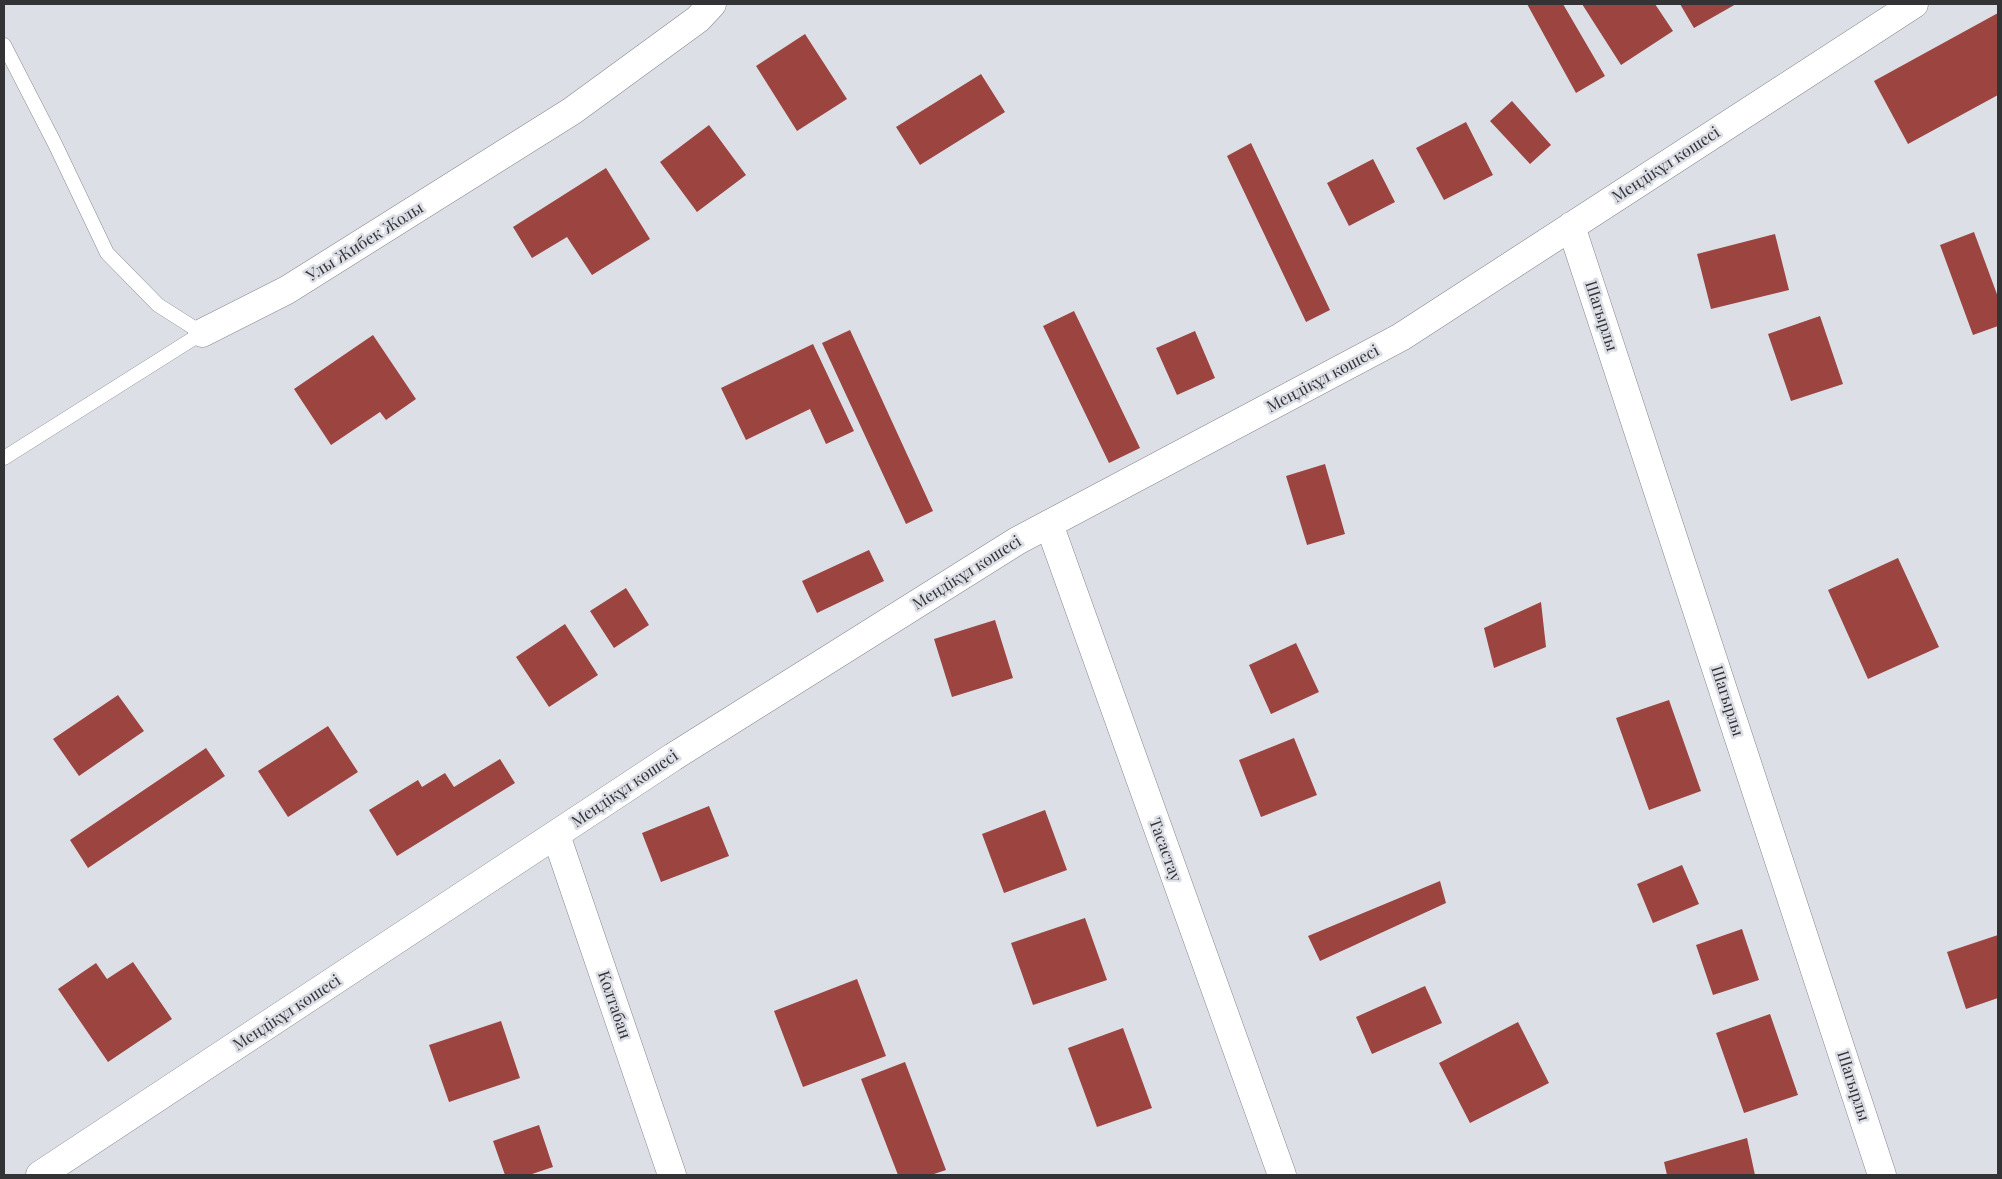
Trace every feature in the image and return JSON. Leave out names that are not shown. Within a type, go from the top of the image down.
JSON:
[{"type":"street","name":"Улы Жибек Жолы","points":[[202,332],[287,290],[572,111],[698,19],[712,4]]},
{"type":"street","name":"Меңдіқұл көшесі","points":[[40,1175],[673,757],[1017,541],[1401,338],[1914,4]]},
{"type":"street","name":"Шагырлы","points":[[1571,226],[1882,1175]]},
{"type":"street","name":"Тасастау","points":[[1049,524],[1282,1175]]},
{"type":"street","name":"Колтабан","points":[[556,835],[672,1175]]},
{"type":"lane","points":[[4,45],[55,144],[107,253],[158,305],[202,332]]},
{"type":"lane","name":"Улы Жибек Жолы","points":[[4,458],[202,332]]},
{"type":"building","points":[[1527,4],[1563,4],[1605,76],[1576,93]]},
{"type":"building","points":[[1582,4],[1655,4],[1673,31],[1621,65]]},
{"type":"building","points":[[1680,4],[1736,4],[1694,28]]},
{"type":"building","points":[[1998,13],[1998,95],[1908,144],[1874,81]]},
{"type":"building","points":[[805,34],[847,99],[797,131],[756,66]]},
{"type":"building","points":[[981,74],[1005,112],[920,165],[896,127]]},
{"type":"building","points":[[1512,101],[1551,145],[1530,164],[1490,121]]},
{"type":"building","points":[[1466,122],[1493,175],[1444,200],[1416,148]]},
{"type":"building","points":[[709,125],[746,175],[697,212],[660,162]]},
{"type":"building","points":[[1251,143],[1330,310],[1306,322],[1227,156]]},
{"type":"building","points":[[1373,159],[1395,202],[1349,226],[1327,183]]},
{"type":"building","points":[[606,168],[650,239],[592,275],[567,237],[532,258],[513,227]]},
{"type":"building","points":[[1974,232],[1998,297],[1998,326],[1973,335],[1940,245]]},
{"type":"building","points":[[1775,234],[1789,290],[1711,309],[1697,254]]},
{"type":"building","points":[[1074,311],[1140,448],[1109,463],[1043,326]]},
{"type":"building","points":[[1820,316],[1843,384],[1791,401],[1768,334]]},
{"type":"building","points":[[850,330],[933,511],[906,524],[822,343]]},
{"type":"building","points":[[1195,331],[1215,378],[1177,395],[1156,348]]},
{"type":"building","points":[[373,335],[416,399],[386,420],[380,412],[331,445],[294,389]]},
{"type":"building","points":[[813,344],[854,431],[826,444],[810,409],[746,440],[721,388]]},
{"type":"building","points":[[1325,464],[1345,534],[1307,545],[1286,476]]},
{"type":"building","points":[[869,550],[884,581],[817,613],[802,581]]},
{"type":"building","points":[[1898,558],[1939,647],[1868,679],[1828,590]]},
{"type":"building","points":[[626,588],[649,625],[614,648],[590,611]]},
{"type":"building","points":[[1541,602],[1546,647],[1494,668],[1484,628]]},
{"type":"building","points":[[995,620],[1013,678],[952,697],[934,639]]},
{"type":"building","points":[[565,624],[598,675],[549,707],[516,657]]},
{"type":"building","points":[[1296,643],[1319,692],[1271,714],[1249,665]]},
{"type":"building","points":[[118,695],[144,731],[79,776],[53,739]]},
{"type":"building","points":[[1669,700],[1701,791],[1649,810],[1616,718]]},
{"type":"building","points":[[328,726],[358,772],[288,817],[258,771]]},
{"type":"building","points":[[1294,738],[1317,795],[1261,817],[1239,760]]},
{"type":"building","points":[[206,748],[225,776],[88,868],[70,840]]},
{"type":"building","points":[[500,759],[515,783],[397,856],[369,810],[418,780],[422,787],[445,773],[454,787]]},
{"type":"building","points":[[709,806],[729,856],[661,882],[642,833]]},
{"type":"building","points":[[1045,810],[1067,870],[1004,893],[982,834]]},
{"type":"building","points":[[1682,865],[1699,904],[1653,923],[1637,884]]},
{"type":"building","points":[[1440,881],[1446,903],[1320,961],[1308,936]]},
{"type":"building","points":[[1085,918],[1107,980],[1033,1005],[1011,943]]},
{"type":"building","points":[[1742,929],[1759,980],[1713,995],[1696,945]]},
{"type":"building","points":[[1998,935],[1998,998],[1966,1009],[1947,952]]},
{"type":"building","points":[[133,962],[172,1019],[108,1062],[58,989],[96,963],[107,979]]},
{"type":"building","points":[[857,979],[886,1056],[803,1087],[774,1011]]},
{"type":"building","points":[[1425,986],[1442,1023],[1372,1054],[1356,1017]]},
{"type":"building","points":[[1770,1014],[1798,1095],[1744,1113],[1716,1033]]},
{"type":"building","points":[[501,1021],[520,1078],[449,1102],[429,1045]]},
{"type":"building","points":[[1518,1022],[1549,1083],[1470,1123],[1439,1063]]},
{"type":"building","points":[[1123,1028],[1152,1108],[1097,1127],[1068,1048]]},
{"type":"building","points":[[905,1062],[946,1170],[931,1175],[898,1175],[861,1079]]},
{"type":"building","points":[[539,1125],[553,1167],[529,1175],[505,1175],[493,1141]]},
{"type":"building","points":[[1747,1138],[1755,1175],[1667,1175],[1664,1162]]}]
